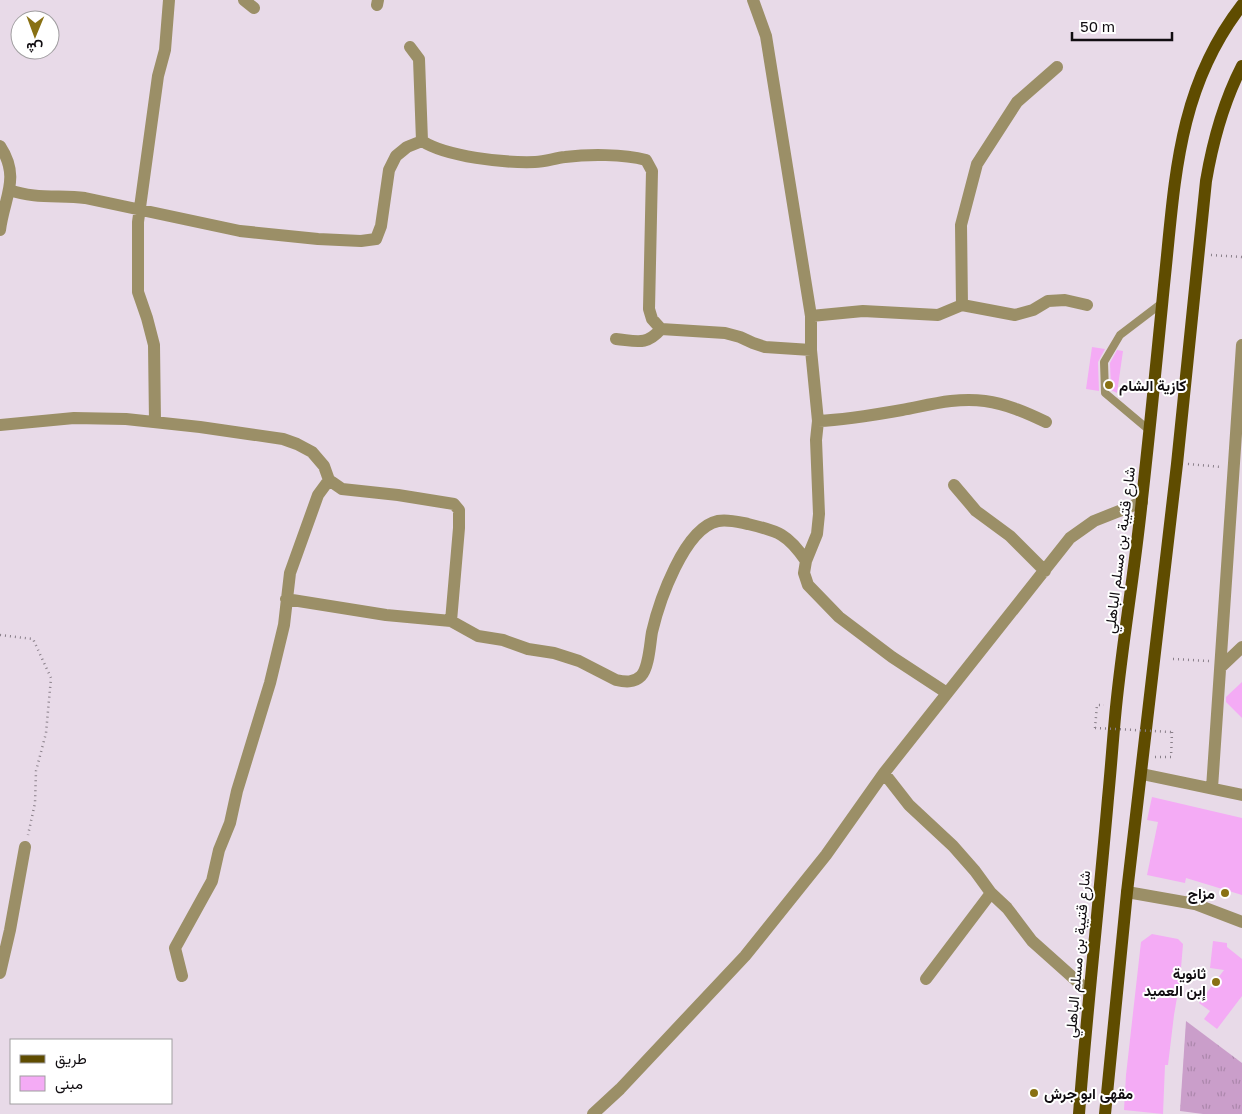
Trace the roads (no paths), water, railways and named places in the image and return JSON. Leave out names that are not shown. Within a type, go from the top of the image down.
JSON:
[{"type":"main road","name":"شارع قتيبة بن مسلم الباهلي","points":[[1079,1114],[1088,991],[1116,706],[1142,502],[1176,173],[1187,116],[1207,62],[1221,36],[1242,5]]},
{"type":"main road","points":[[1105,1114],[1127,892],[1177,464],[1206,181],[1211,148],[1220,116],[1232,85],[1242,66]]},
{"type":"street","points":[[154,422],[154,345],[148,318],[138,292],[139,209],[158,76],[165,50],[170,0]]},
{"type":"street","points":[[753,0],[766,36],[811,316],[811,350],[818,420],[816,440],[819,514],[817,534],[806,561],[804,574],[808,585],[839,616],[892,657],[947,693]]},
{"type":"street","points":[[410,47],[419,59],[422,141]]},
{"type":"street","points":[[962,306],[961,224],[977,164],[1017,102],[1057,67]]},
{"type":"street","points":[[10,190],[38,196],[65,195],[85,198],[240,231],[318,239],[361,241],[376,239],[381,226],[389,170],[396,156],[422,141]]},
{"type":"street","points":[[422,141],[433,148],[477,158],[518,162],[591,156],[636,157],[646,160],[652,171],[649,309],[652,319],[661,329],[725,333],[765,347],[811,350]]},
{"type":"street","points":[[0,146],[7,156],[10,170],[10,190],[6,199],[0,230]]},
{"type":"street","points":[[811,316],[863,311],[938,314],[962,306],[1015,315],[1033,310],[1048,301],[1065,300],[1086,305]]},
{"type":"street","points":[[616,339],[646,340],[653,338],[661,329]]},
{"type":"street","points":[[1212,788],[1242,345]]},
{"type":"street","points":[[818,420],[839,420],[903,410],[931,403],[964,400],[1004,405],[1046,422]]},
{"type":"street","points":[[0,425],[74,418],[126,419],[276,438],[297,444],[312,452],[324,466],[329,480],[342,489],[454,504],[459,510],[459,528],[451,622]]},
{"type":"street","points":[[182,976],[175,948],[212,881],[219,850],[230,823],[237,792],[270,683],[284,624],[290,573],[318,495],[329,480]]},
{"type":"street","points":[[954,485],[976,511],[1010,536],[1045,571]]},
{"type":"street","points":[[593,1114],[620,1089],[745,956],[826,856],[884,773],[1070,538],[1094,521],[1142,502]]},
{"type":"street","points":[[286,599],[386,615],[451,622],[478,636],[503,640],[533,650],[554,653],[616,680],[632,681],[641,676],[645,670],[652,630],[669,581],[690,541],[704,528],[716,521],[727,520],[774,530],[789,539],[806,561]]},
{"type":"street","points":[[1221,664],[1242,647]]},
{"type":"street","points":[[884,773],[909,805],[963,857],[991,893],[1007,908],[1032,941],[1088,991]]},
{"type":"street","points":[[1142,774],[1242,795]]},
{"type":"street","points":[[0,973],[25,847]]},
{"type":"street","points":[[1127,892],[1195,904],[1242,922]]},
{"type":"street","points":[[926,979],[991,893]]},
{"type":"lane","points":[[1149,430],[1105,393],[1104,362],[1120,335],[1162,303]]},
{"type":"place","name":"كازية الشام","points":[[1109,385]]},
{"type":"place","name":"مزاج","points":[[1225,893]]},
{"type":"place","name":"ثانوية إبن العميد","points":[[1216,982]]},
{"type":"place","name":"مقهى ابو جرش","points":[[1034,1093]]}]
